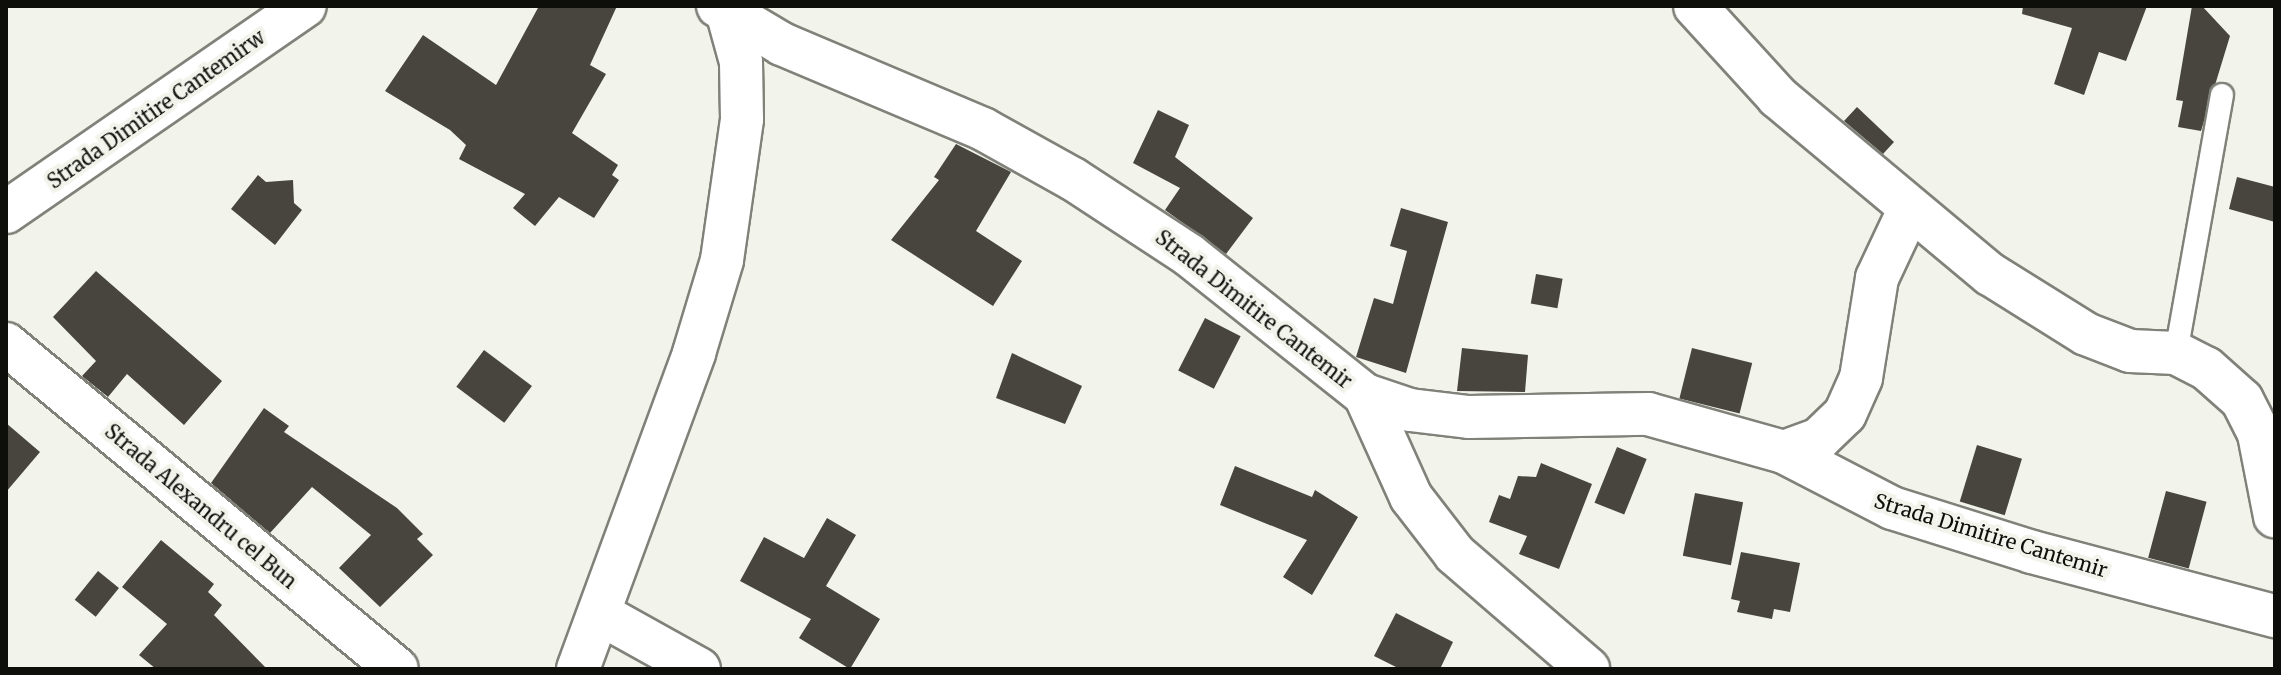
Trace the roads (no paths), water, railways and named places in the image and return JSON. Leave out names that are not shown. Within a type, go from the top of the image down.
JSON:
[{"type":"street","name":"Strada Dimitire Cantemirw","points":[[6,212],[305,6]]},
{"type":"street","points":[[1695,6],[1778,97],[1909,210],[1990,274],[2086,334],[2130,351],[2176,353],[2206,368],[2242,400],[2267,435],[2275,516]]},
{"type":"street","points":[[578,669],[602,615],[722,260],[742,119],[741,62],[722,9]]},
{"type":"street","name":"Strada Dimitire Cantemir","points":[[722,9],[782,44],[983,129],[1073,179],[1189,255],[1365,395],[1410,410],[1469,417],[1648,414],[1784,452],[1892,508],[2032,552],[2275,616]]},
{"type":"street","points":[[1784,452],[1819,439],[1845,414],[1861,378],[1877,278],[1909,210]]},
{"type":"street","name":"Strada Alexandru cel Bun","points":[[6,344],[397,669]]},
{"type":"street","points":[[1365,395],[1411,497],[1455,554],[1588,669]]},
{"type":"street","points":[[602,615],[699,669]]},
{"type":"lane","points":[[2176,353],[2222,95]]}]
